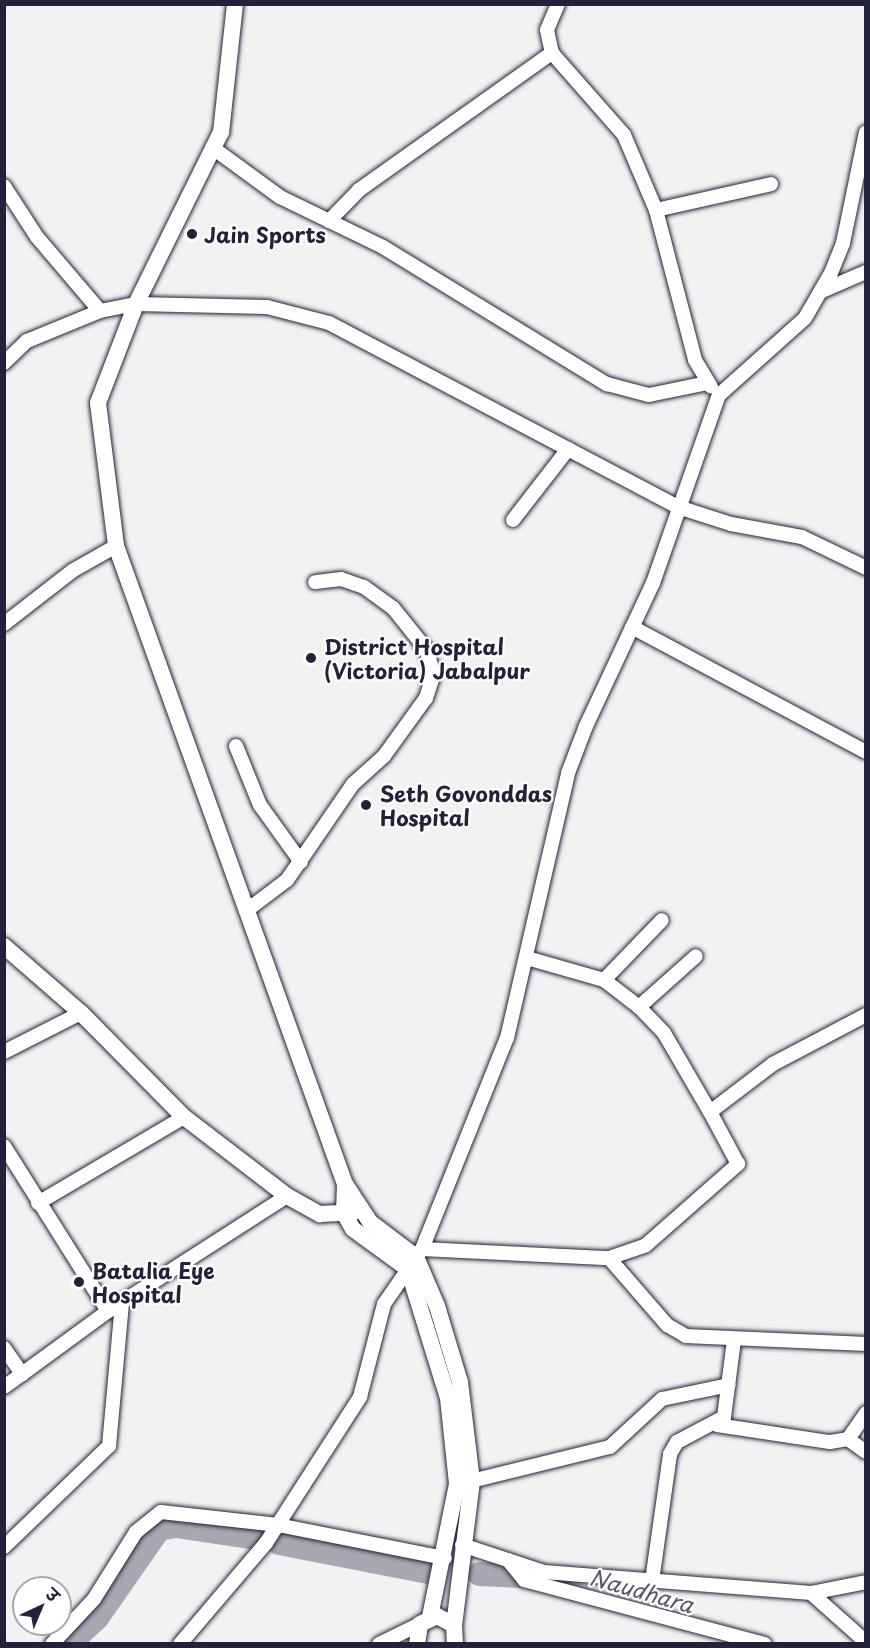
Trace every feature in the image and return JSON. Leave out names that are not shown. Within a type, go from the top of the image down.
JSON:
[{"type":"main road","points":[[235,4],[221,132],[136,304],[98,404],[116,546],[345,1184],[352,1212],[364,1239],[415,1258],[465,1482],[462,1545],[454,1625],[455,1644]]},
{"type":"main road","points":[[4,946],[81,1013],[184,1118],[287,1196],[320,1214],[352,1212]]},
{"type":"main road","points":[[417,1644],[445,1558],[465,1482]]},
{"type":"main road","points":[[425,1620],[443,1617],[454,1625]]},
{"type":"street","points":[[558,4],[547,30],[552,52],[624,135],[656,210],[695,360],[707,383],[719,395]]},
{"type":"street","points":[[329,221],[359,190],[552,52]]},
{"type":"street","points":[[180,1644],[278,1526],[360,1397],[374,1330],[415,1258],[507,1038],[568,773],[632,627],[719,395],[805,318],[822,291],[843,243],[866,132]]},
{"type":"street","points":[[213,148],[280,197],[383,247],[607,384],[649,395],[707,383]]},
{"type":"street","points":[[656,210],[771,184]]},
{"type":"street","points":[[4,186],[37,237],[100,311]]},
{"type":"street","points":[[822,291],[866,272]]},
{"type":"street","points":[[4,363],[27,340],[100,311],[136,304],[267,307],[329,323],[678,507],[731,525],[802,537],[866,568]]},
{"type":"street","points":[[513,520],[568,449]]},
{"type":"street","points":[[4,624],[72,571],[116,546]]},
{"type":"street","points":[[246,911],[288,880],[353,784],[384,756],[426,698],[434,674],[426,649],[393,608],[357,584],[341,579],[315,582]]},
{"type":"street","points":[[632,627],[866,752]]},
{"type":"street","points":[[236,746],[260,805],[301,862]]},
{"type":"street","points":[[604,980],[662,920]]},
{"type":"street","points":[[639,1006],[696,956]]},
{"type":"street","points":[[415,1258],[609,1258],[646,1245],[733,1173],[737,1153],[710,1112],[664,1032],[639,1006],[604,980],[527,958]]},
{"type":"street","points":[[4,1052],[81,1013]]},
{"type":"street","points":[[710,1112],[773,1064],[866,1015]]},
{"type":"street","points":[[38,1203],[184,1118]]},
{"type":"street","points":[[4,1146],[108,1311]]},
{"type":"street","points":[[4,1387],[108,1311],[287,1196]]},
{"type":"street","points":[[609,1258],[667,1325],[686,1336],[734,1340],[866,1344]]},
{"type":"street","points":[[4,1547],[109,1446],[122,1302]]},
{"type":"street","points":[[717,1425],[724,1416],[734,1340]]},
{"type":"street","points":[[4,1348],[22,1374]]},
{"type":"street","points":[[465,1482],[610,1447],[663,1399],[729,1385]]},
{"type":"street","points":[[848,1439],[866,1413]]},
{"type":"street","points":[[652,1581],[670,1454],[684,1438],[717,1425],[830,1442],[848,1439],[866,1452]]},
{"type":"street","points":[[52,1644],[94,1599],[148,1518],[177,1511],[278,1526],[445,1558]]},
{"type":"street","points":[[462,1545],[544,1572],[811,1593],[866,1582]]},
{"type":"street","points":[[508,1560],[524,1580],[765,1644]]},
{"type":"street","points":[[811,1593],[866,1642]]},
{"type":"street","points":[[379,1644],[425,1620]]},
{"type":"waterway","points":[[69,1644],[97,1618],[159,1529],[176,1526],[256,1538]]},
{"type":"waterway","points":[[279,1543],[428,1572]]},
{"type":"waterway","points":[[479,1574],[522,1576]]},
{"type":"place","name":"Jain Sports","points":[[192,234]]},
{"type":"place","name":"District Hospital (Victoria) Jabalpur","points":[[311,658]]},
{"type":"place","name":"Seth Govonddas Hospital","points":[[366,805]]},
{"type":"place","name":"Batalia Eye Hospital","points":[[79,1282]]},
{"type":"water label","name":"Naudhara","points":[[642,1590]]}]
